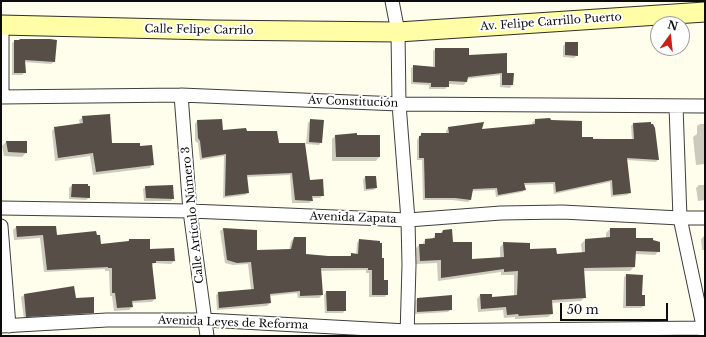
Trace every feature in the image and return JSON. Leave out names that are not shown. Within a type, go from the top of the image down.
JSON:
[{"type":"street","points":[[392,1],[398,32],[399,104],[408,220],[409,265],[407,333]]},
{"type":"street","name":"Av. Felipe Carrillo Puerto","points":[[398,32],[705,12]]},
{"type":"street","points":[[2,26],[2,96]]},
{"type":"street","name":"Calle Felipe Carrilo","points":[[2,26],[398,32]]},
{"type":"street","name":"Av Constitución","points":[[2,96],[181,95],[399,104],[705,106]]},
{"type":"street","name":"Calle Artículo Número 3","points":[[181,95],[190,211],[206,320],[206,336]]},
{"type":"street","points":[[676,106],[680,218],[705,331]]},
{"type":"street","name":"Avenida Zapata","points":[[1,208],[190,211],[408,220],[562,212],[705,218]]},
{"type":"street","points":[[1,226],[5,326]]},
{"type":"street","name":"Avenida Leyes de Reforma","points":[[5,326],[107,320],[206,320],[407,333],[705,331]]},
{"type":"building","points":[[19,39],[57,40],[55,62],[25,60],[26,73],[14,73],[14,40],[20,40]]},
{"type":"building","points":[[565,42],[578,42],[578,56],[565,55]]},
{"type":"building","points":[[435,48],[469,48],[469,55],[507,53],[507,73],[514,73],[513,85],[502,85],[502,73],[468,77],[467,82],[449,81],[449,87],[431,87],[431,83],[413,82],[413,65],[435,67]]},
{"type":"building","points":[[110,114],[112,143],[140,143],[140,146],[152,145],[154,165],[96,172],[93,153],[58,158],[54,127],[83,123],[82,116]]},
{"type":"building","points":[[550,118],[551,120],[582,121],[582,137],[593,137],[593,139],[634,139],[633,123],[651,122],[655,128],[659,160],[627,158],[631,193],[613,195],[612,180],[556,192],[555,182],[524,183],[526,190],[498,195],[497,188],[473,189],[471,200],[455,198],[425,198],[424,158],[419,158],[419,136],[421,136],[421,133],[449,133],[448,127],[484,122],[482,129],[535,124],[535,119]]},
{"type":"building","points":[[222,119],[223,130],[246,128],[247,131],[277,131],[279,143],[305,143],[310,180],[323,179],[324,196],[312,196],[313,201],[295,200],[292,173],[247,175],[249,193],[225,196],[226,154],[202,158],[200,141],[198,138],[197,120]]},
{"type":"building","points":[[310,119],[324,120],[322,143],[309,142]]},
{"type":"building","points":[[357,133],[357,135],[380,135],[380,157],[336,157],[335,135]]},
{"type":"building","points":[[6,141],[27,141],[27,153],[8,152]]},
{"type":"building","points":[[365,176],[376,176],[377,188],[366,189]]},
{"type":"building","points":[[72,184],[88,184],[88,186],[90,186],[90,198],[71,197]]},
{"type":"building","points":[[173,185],[174,199],[146,198],[145,186]]},
{"type":"building","points":[[16,226],[56,226],[57,235],[96,231],[97,235],[100,235],[101,244],[129,241],[129,239],[150,239],[150,249],[174,248],[175,261],[156,261],[156,263],[152,263],[156,299],[132,301],[133,307],[117,308],[115,293],[112,293],[112,268],[47,270],[43,235],[17,237]]},
{"type":"building","points":[[223,228],[257,230],[257,250],[291,249],[294,237],[306,237],[306,254],[328,256],[351,256],[351,253],[358,254],[359,239],[380,241],[380,243],[382,243],[382,258],[384,258],[384,280],[388,280],[388,295],[372,295],[372,270],[368,270],[368,268],[321,268],[323,295],[300,296],[300,291],[270,294],[271,303],[219,308],[218,292],[254,289],[251,262],[237,263],[227,260]]},
{"type":"building","points":[[610,228],[636,228],[636,238],[653,238],[653,240],[660,242],[660,252],[636,251],[635,267],[584,268],[586,298],[552,300],[553,314],[519,316],[518,314],[507,315],[506,307],[481,309],[480,294],[492,294],[492,297],[517,295],[518,271],[504,272],[504,269],[441,278],[441,260],[420,261],[419,244],[425,244],[425,239],[435,238],[435,233],[442,233],[443,230],[452,229],[453,242],[472,242],[472,259],[504,257],[503,242],[530,243],[530,249],[556,248],[557,254],[585,252],[585,239],[610,237]]},
{"type":"building","points":[[626,274],[643,275],[642,295],[645,295],[645,306],[626,306]]},
{"type":"building","points":[[74,286],[76,298],[94,297],[94,313],[26,317],[24,294]]},
{"type":"building","points":[[326,291],[346,291],[346,311],[327,311]]},
{"type":"building","points":[[452,295],[452,310],[417,312],[417,298]]}]
